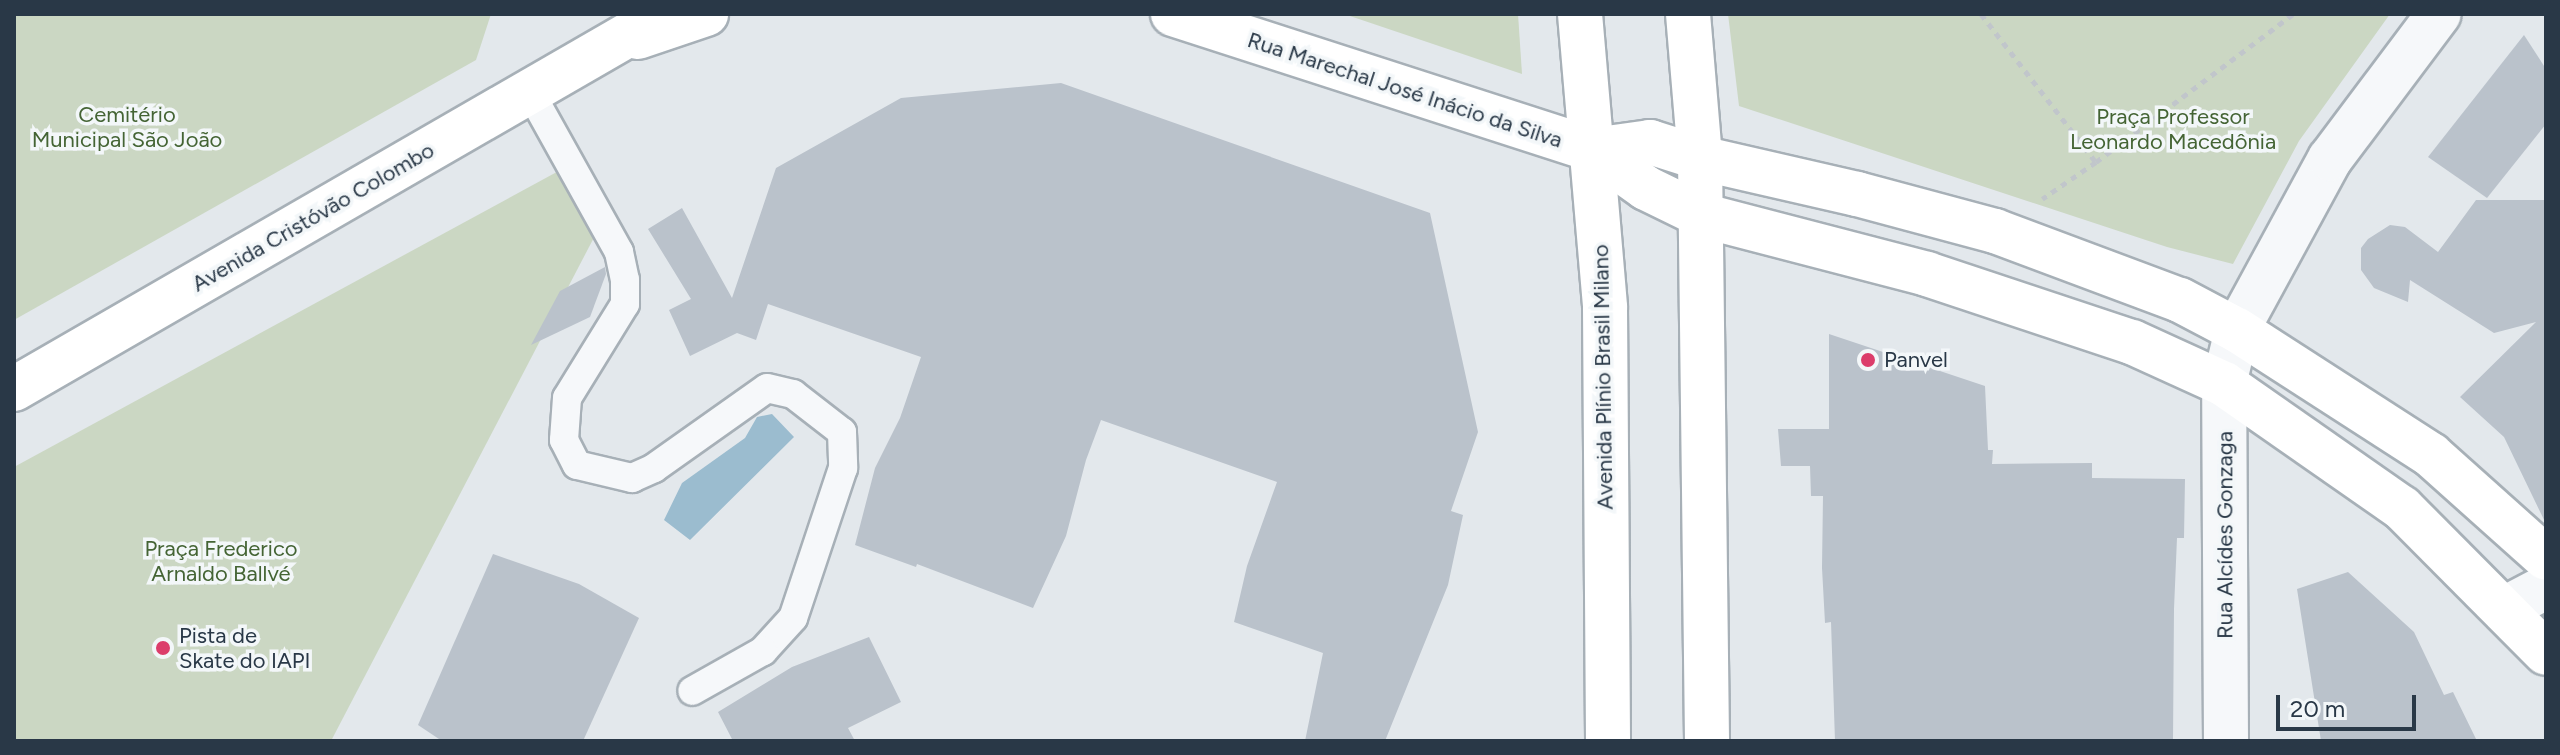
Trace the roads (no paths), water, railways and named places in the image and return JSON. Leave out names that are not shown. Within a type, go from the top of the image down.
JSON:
[{"type":"main road","name":"Avenida Cristóvão Colombo","points":[[14,389],[530,92],[619,30],[664,14]]},
{"type":"main road","name":"Avenida Cristóvão Colombo","points":[[619,30],[706,14]]},
{"type":"main road","name":"Rua Marechal José Inácio da Silva","points":[[1173,14],[1593,150]]},
{"type":"main road","name":"Avenida Plínio Brasil Milano","points":[[1580,14],[1605,308],[1608,741]]},
{"type":"main road","points":[[1688,14],[1700,158],[1707,741]]},
{"type":"main road","points":[[1593,150],[1650,142],[1700,158],[1857,194],[1995,231],[2180,300],[2237,330],[2431,455],[2546,558]]},
{"type":"main road","points":[[1593,150],[1646,188],[1701,215],[1927,274],[2132,342],[2224,384],[2402,508],[2546,653]]},
{"type":"street","name":"Rua Alcídes Gonzaga","points":[[2226,741],[2224,384],[2237,330],[2330,159],[2439,14]]},
{"type":"street","points":[[2504,609],[2546,587]]},
{"type":"lane","points":[[530,92],[619,252],[625,280],[625,304],[567,398],[564,440],[577,465],[632,478],[654,468],[767,388],[793,394],[842,432],[843,468],[793,618],[763,651],[692,691]]},
{"type":"water","points":[[772,414],[794,437],[690,540],[664,520],[682,483],[745,438],[757,417]]},
{"type":"place","name":"Panvel","points":[[1868,360]]},
{"type":"place","name":"Pista de Skate do IAPI","points":[[163,648]]},
{"type":"park label","name":"Cemitério Municipal São João","points":[[127,126]]},
{"type":"park label","name":"Praça Professor Leonardo Macedônia","points":[[2173,128]]},
{"type":"park label","name":"Praça Frederico Arnaldo Ballvé","points":[[221,560]]}]
